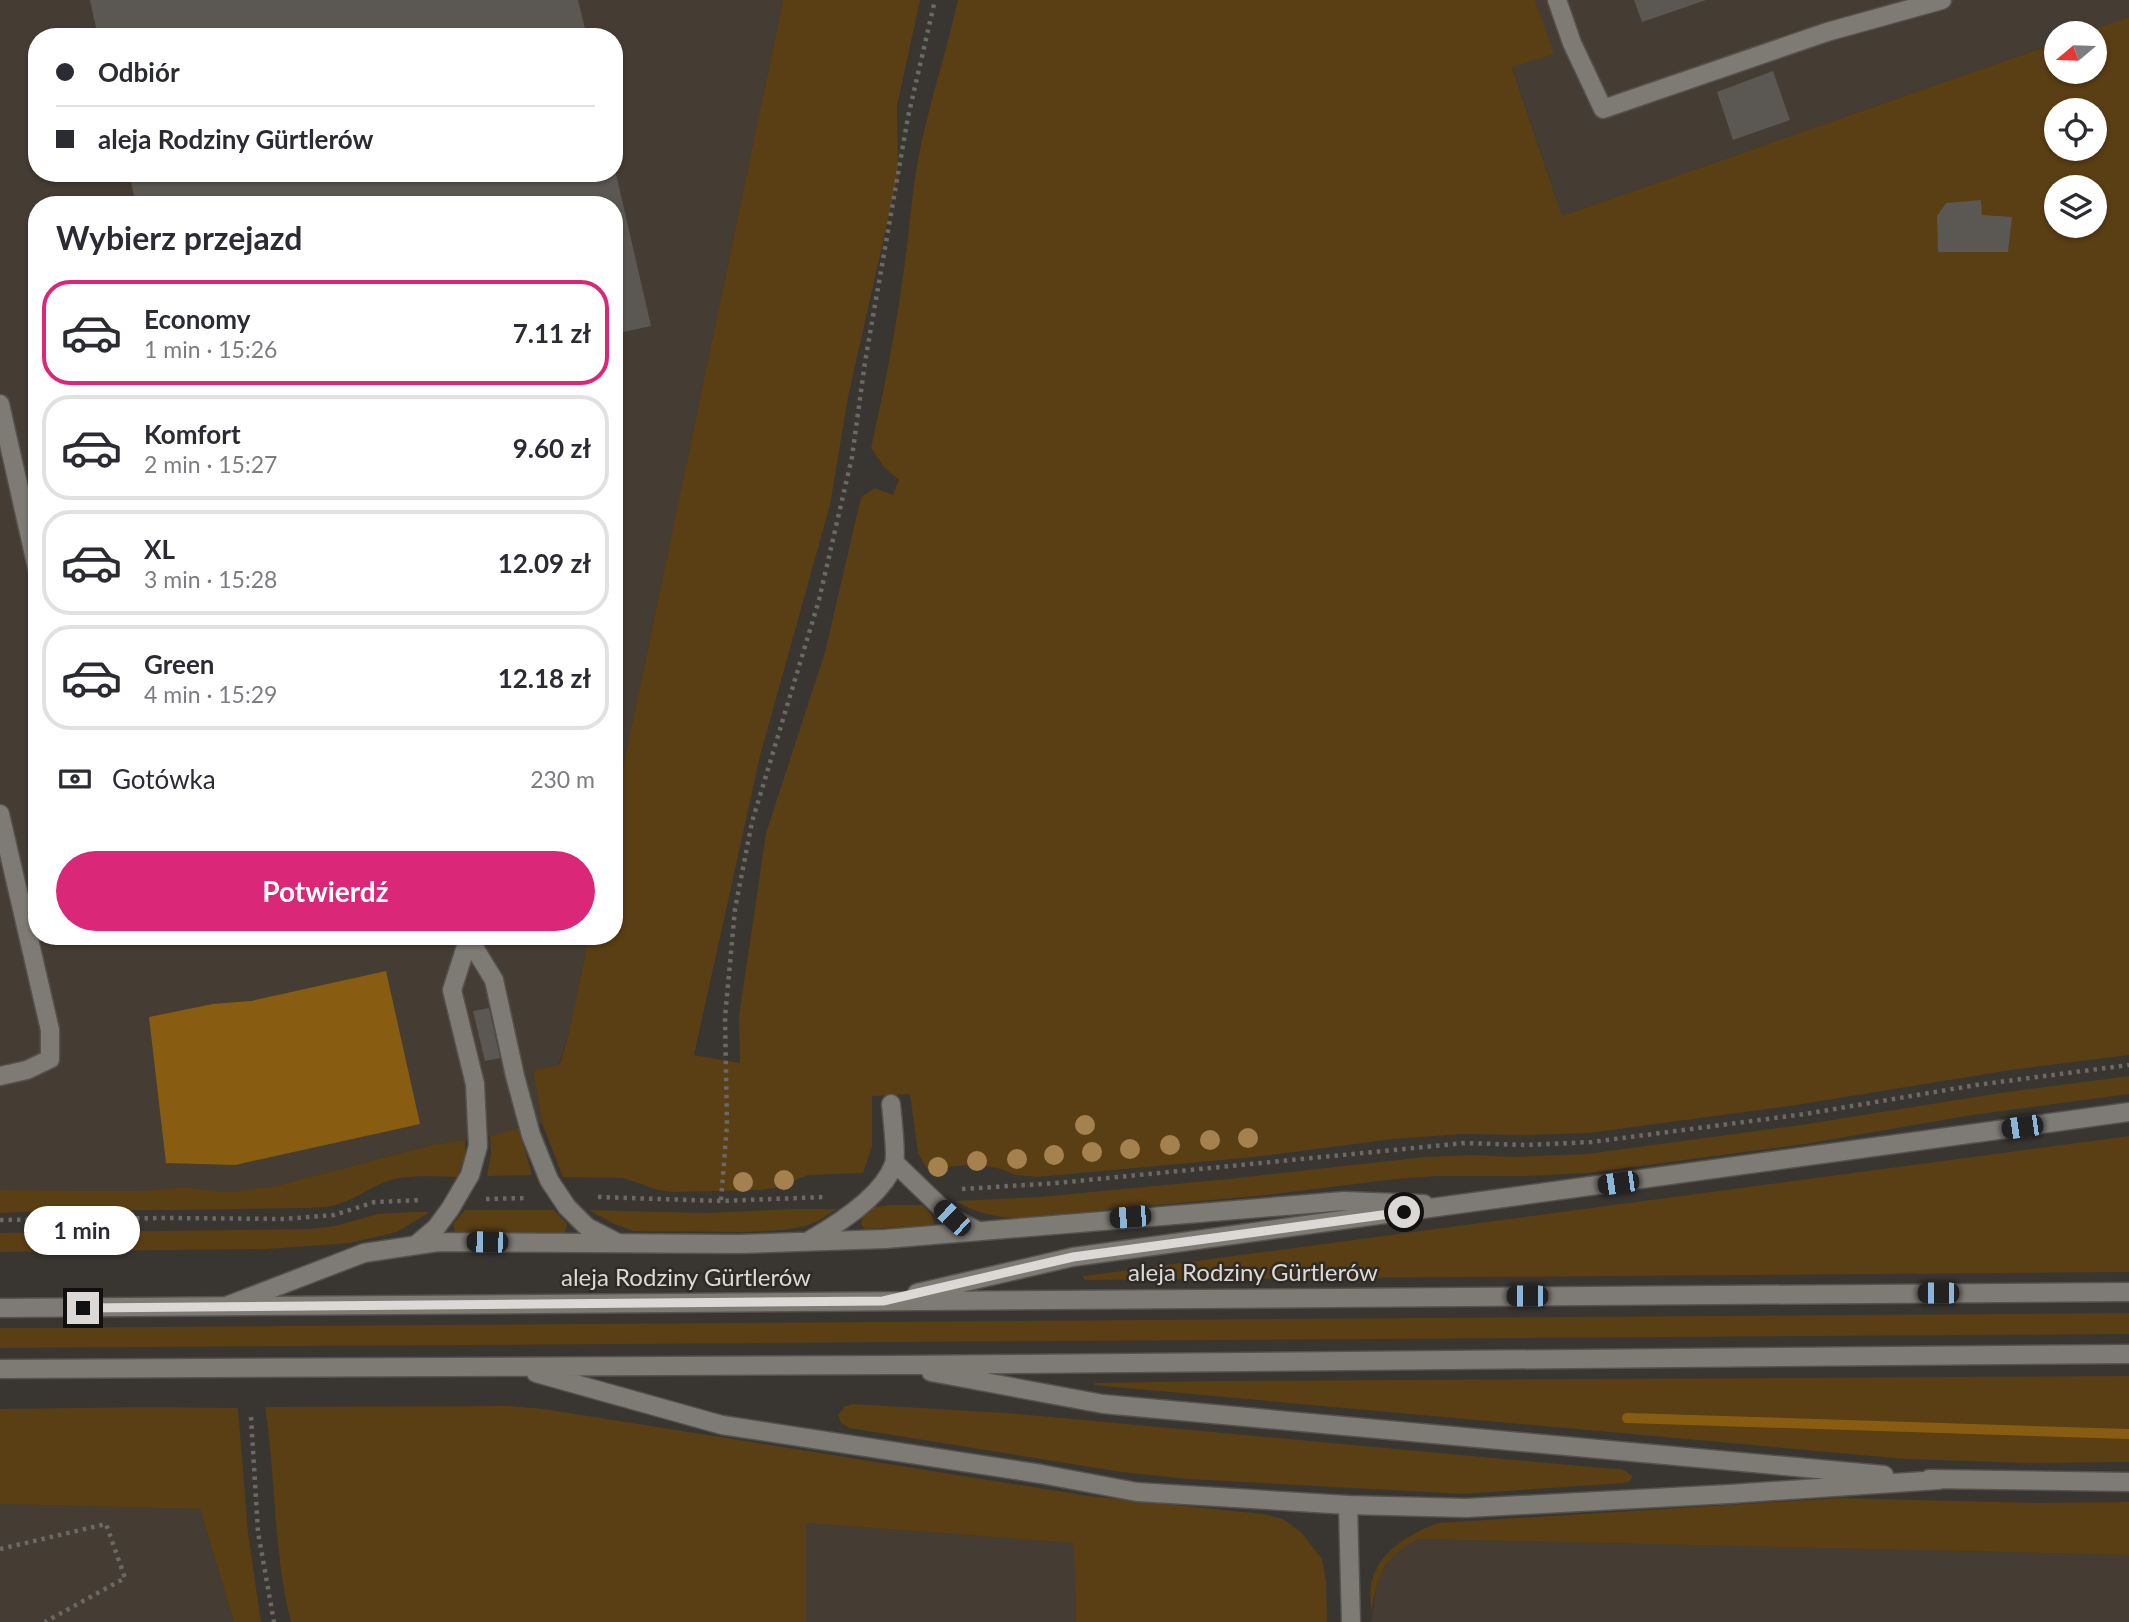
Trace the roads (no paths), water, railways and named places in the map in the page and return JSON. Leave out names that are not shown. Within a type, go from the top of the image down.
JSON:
[{"type":"main road","points":[[1557,0],[1572,43],[1603,109],[1827,32],[1942,0]]},
{"type":"main road","points":[[0,404],[28,528]]},
{"type":"main road","points":[[0,814],[28,935]]},
{"type":"main road","points":[[0,1076],[27,1070],[50,1059],[50,1030],[30,945]]},
{"type":"main road","points":[[415,1245],[436,1228],[456,1200],[470,1175],[478,1146],[475,1084],[452,990],[465,945]]},
{"type":"main road","points":[[472,945],[494,980],[531,1135],[550,1180],[567,1207],[587,1227],[621,1244]]},
{"type":"main road","points":[[808,1241],[833,1227],[872,1195],[895,1163],[891,1104]]},
{"type":"main road","points":[[883,1301],[1073,1257],[2129,1112]]},
{"type":"main road","points":[[895,1163],[952,1218],[979,1231]]},
{"type":"main road","points":[[223,1307],[364,1253],[438,1242],[739,1244],[885,1239],[1344,1201],[1456,1205]]},
{"type":"main road","name":"aleja Rodziny Gürtlerów","points":[[0,1308],[2129,1292]]},
{"type":"main road","points":[[0,1369],[893,1365],[2129,1354]]},
{"type":"main road","points":[[893,1365],[1103,1404],[1939,1480]]},
{"type":"main road","points":[[514,1367],[722,1424],[1041,1474],[1137,1492],[1348,1505],[1466,1508],[1939,1480],[2129,1482]]},
{"type":"main road","points":[[1348,1505],[1351,1622]]},
{"type":"waterway","points":[[1627,1418],[2129,1434]]}]
